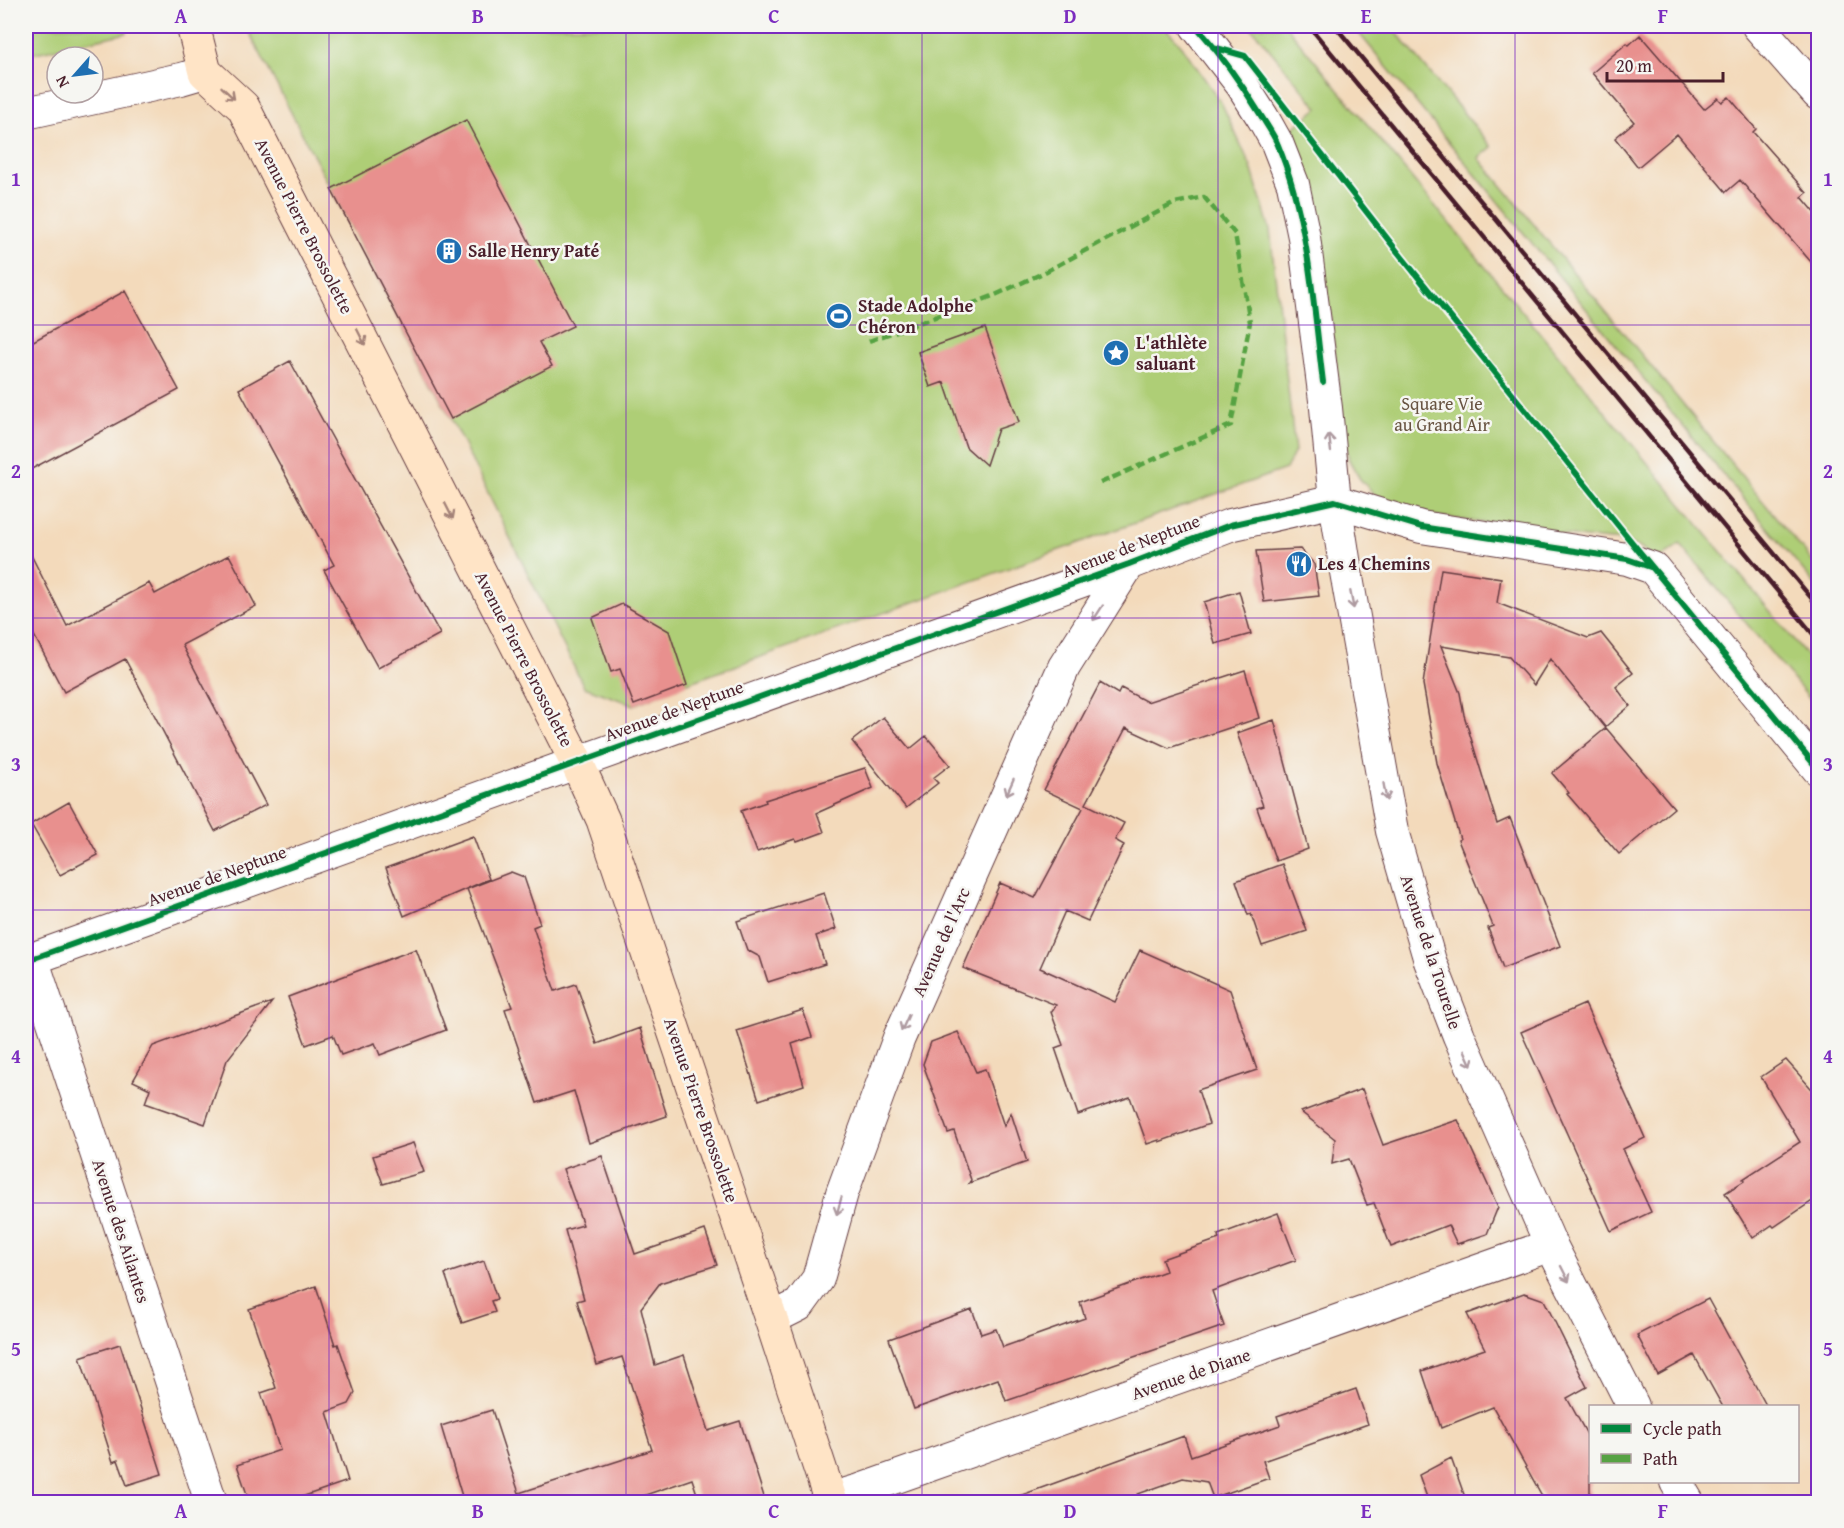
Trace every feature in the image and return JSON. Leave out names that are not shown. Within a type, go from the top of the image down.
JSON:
[{"type":"street","points":[[26,113],[205,72],[193,26]]},
{"type":"street","name":"Avenue de la Tourelle","points":[[1196,26],[1242,85],[1258,110],[1277,143],[1293,184],[1304,237],[1326,408],[1335,501],[1392,831],[1434,972],[1459,1036],[1551,1245],[1632,1405]]},
{"type":"street","points":[[1758,26],[1818,94]]},
{"type":"street","name":"Avenue Pierre Brossolette","points":[[205,72],[243,107],[577,763],[603,820],[830,1501]]},
{"type":"street","points":[[1335,501],[1421,527],[1627,559],[1653,568],[1818,769]]},
{"type":"street","name":"Avenue de Neptune","points":[[29,960],[1129,564],[1230,525],[1335,501]]},
{"type":"street","name":"Avenue de l'Arc","points":[[771,1319],[799,1305],[818,1279],[842,1193],[898,1038],[1064,667],[1129,564]]},
{"type":"street","name":"Avenue des Ailantes","points":[[29,960],[211,1503]]},
{"type":"street","name":"Avenue de Diane","points":[[830,1501],[1551,1245]]},
{"type":"street","points":[[1677,1483],[1688,1503]]},
{"type":"green space","points":[[26,26],[123,26],[127,33],[72,45],[45,45],[45,51],[26,55]]},
{"type":"green space","name":"Stade Adolphe Chéron","points":[[246,26],[1164,26],[1182,46],[1222,104],[1251,167],[1270,230],[1295,451],[1286,469],[682,685],[634,705],[584,687],[451,419]]},
{"type":"green space","name":"Square Vie au Grand Air","points":[[1250,26],[1286,26],[1818,669],[1818,709],[1680,544],[1658,560],[1643,549],[1624,541],[1586,538],[1422,514],[1389,504],[1374,494],[1360,479],[1349,460],[1345,441],[1312,187],[1291,130],[1318,108]]},
{"type":"green space","points":[[1353,26],[1391,26],[1492,147],[1479,158],[1818,568],[1818,588],[1700,447]]},
{"type":"building","points":[[1640,35],[1704,109],[1718,98],[1722,102],[1729,97],[1756,129],[1753,132],[1807,193],[1802,197],[1818,216],[1818,270],[1740,180],[1726,192],[1677,134],[1638,167],[1615,138],[1634,122],[1592,73]]},
{"type":"building","name":"Salle Henry Paté","points":[[466,120],[573,326],[539,342],[552,366],[451,419],[331,189]]},
{"type":"building","points":[[125,291],[179,390],[26,472],[26,345]]},
{"type":"building","points":[[985,328],[1019,422],[998,429],[986,465],[966,447],[944,382],[930,387],[918,352]]},
{"type":"building","points":[[290,361],[440,634],[378,668],[324,570],[334,565],[239,389]]},
{"type":"building","points":[[26,545],[67,626],[149,583],[155,594],[229,555],[256,606],[182,645],[266,805],[215,831],[125,659],[64,692],[26,620]]},
{"type":"building","points":[[1300,549],[1314,564],[1319,596],[1264,602],[1256,551]]},
{"type":"building","points":[[1441,569],[1501,578],[1497,603],[1588,638],[1601,633],[1633,673],[1616,687],[1630,706],[1605,727],[1550,659],[1534,685],[1509,657],[1441,646],[1460,693],[1464,715],[1497,824],[1510,818],[1560,946],[1503,968],[1488,928],[1493,926],[1458,840],[1460,839],[1437,763],[1423,684]]},
{"type":"building","points":[[1239,591],[1251,634],[1215,644],[1204,602]]},
{"type":"building","points":[[622,604],[669,631],[687,685],[634,705],[620,669],[611,672],[592,618]]},
{"type":"building","points":[[1245,670],[1259,718],[1169,748],[1126,728],[1086,804],[1124,823],[1115,840],[1124,845],[1088,921],[1065,911],[1040,968],[1115,1002],[1140,950],[1230,990],[1257,1070],[1198,1090],[1209,1124],[1147,1144],[1130,1097],[1078,1115],[1055,1048],[1063,1045],[1051,1012],[1056,1005],[963,968],[1000,883],[1035,898],[1083,808],[1044,790],[1100,683],[1118,694],[1121,688],[1147,702]]},
{"type":"building","points":[[883,717],[910,749],[926,736],[950,765],[933,778],[938,783],[906,808],[852,741]]},
{"type":"building","points":[[1274,720],[1308,849],[1276,861],[1257,808],[1263,806],[1237,733]]},
{"type":"building","points":[[1606,728],[1674,808],[1619,854],[1567,794],[1569,793],[1552,773]]},
{"type":"building","points":[[865,768],[873,788],[817,813],[824,832],[797,842],[795,839],[757,852],[741,811],[766,802],[765,800]]},
{"type":"building","points":[[69,802],[98,855],[60,875],[31,824]]},
{"type":"building","points":[[473,836],[489,879],[404,916],[386,868]]},
{"type":"building","points":[[1282,864],[1307,931],[1262,946],[1236,881]]},
{"type":"building","points":[[511,872],[524,877],[540,924],[533,927],[555,991],[576,984],[597,1044],[640,1028],[667,1116],[589,1143],[574,1091],[537,1103],[505,1009],[512,1007],[467,889]]},
{"type":"building","points":[[824,893],[836,929],[816,936],[825,964],[768,982],[760,957],[747,950],[737,921]]},
{"type":"building","points":[[416,949],[446,1030],[380,1055],[375,1043],[341,1055],[333,1035],[306,1045],[288,997]]},
{"type":"building","points":[[272,1002],[227,1060],[205,1124],[145,1103],[150,1089],[133,1081],[153,1046]]},
{"type":"building","points":[[1585,1004],[1645,1138],[1623,1151],[1651,1212],[1611,1231],[1521,1032]]},
{"type":"building","points":[[803,1010],[812,1037],[792,1044],[804,1085],[759,1100],[737,1031]]},
{"type":"building","points":[[958,1032],[976,1072],[985,1069],[1004,1126],[1011,1113],[1027,1162],[969,1183],[971,1180],[954,1131],[948,1133],[923,1064],[931,1042]]},
{"type":"building","points":[[1786,1060],[1818,1096],[1818,1197],[1774,1227],[1772,1225],[1753,1238],[1725,1193],[1800,1142],[1761,1077]]},
{"type":"building","points":[[1362,1089],[1383,1145],[1458,1120],[1498,1207],[1487,1234],[1457,1244],[1448,1225],[1391,1247],[1374,1203],[1367,1205],[1349,1159],[1332,1164],[1335,1139],[1301,1112]]},
{"type":"building","points":[[413,1143],[424,1172],[383,1184],[373,1156]]},
{"type":"building","points":[[602,1156],[635,1254],[705,1230],[717,1265],[660,1283],[641,1308],[655,1365],[684,1355],[708,1431],[740,1421],[766,1503],[700,1503],[692,1479],[622,1503],[464,1503],[441,1426],[492,1410],[519,1493],[652,1450],[622,1357],[597,1365],[577,1301],[584,1299],[565,1230],[583,1225],[563,1169]]},
{"type":"building","points":[[1278,1213],[1296,1260],[1212,1291],[1224,1326],[1006,1401],[998,1379],[914,1409],[889,1339],[972,1309],[981,1334],[996,1329],[1003,1347],[1085,1318],[1080,1302],[1166,1271],[1162,1259],[1219,1239],[1218,1235]]},
{"type":"building","points":[[484,1261],[497,1299],[491,1301],[495,1312],[462,1323],[445,1274]]},
{"type":"building","points":[[316,1286],[335,1345],[338,1344],[355,1393],[349,1404],[327,1412],[348,1481],[284,1503],[250,1503],[237,1465],[280,1450],[261,1393],[276,1388],[249,1309]]},
{"type":"building","points":[[1524,1293],[1544,1300],[1587,1387],[1567,1398],[1589,1438],[1590,1503],[1546,1503],[1493,1407],[1441,1428],[1422,1371],[1485,1349],[1467,1314]]},
{"type":"building","points":[[1708,1299],[1766,1405],[1722,1405],[1694,1355],[1658,1375],[1637,1335]]},
{"type":"building","points":[[120,1344],[162,1474],[127,1485],[118,1460],[113,1462],[80,1357]]},
{"type":"building","points":[[1356,1389],[1368,1424],[1263,1461],[1269,1478],[1213,1498],[1207,1482],[1183,1478],[1138,1494],[1141,1503],[1012,1503],[1011,1499],[1184,1436],[1191,1456],[1280,1425],[1277,1416]]},
{"type":"building","points":[[1451,1458],[1467,1503],[1429,1503],[1419,1475]]},
{"type":"railway","points":[[1309,26],[1818,640]]},
{"type":"railway","points":[[1335,26],[1818,606]]},
{"type":"marked path","points":[[869,341],[993,296],[1043,273],[1175,203],[1204,197],[1235,234],[1250,322],[1231,425],[1098,484]]},
{"type":"cycle path","points":[[1196,26],[1230,68],[1270,130],[1288,173],[1303,232],[1313,292],[1323,382]]},
{"type":"cycle path","points":[[1213,47],[1245,56],[1397,251],[1818,769]]},
{"type":"cycle path","points":[[26,961],[1129,564],[1230,525],[1335,501],[1421,527],[1627,559],[1653,568]]},
{"type":"place","name":"Salle Henry Paté","points":[[449,251]]},
{"type":"place","name":"Stade Adolphe Chéron","points":[[839,316]]},
{"type":"place","name":"L'athlète saluant","points":[[1116,353]]},
{"type":"place","name":"Les 4 Chemins","points":[[1299,564]]}]
